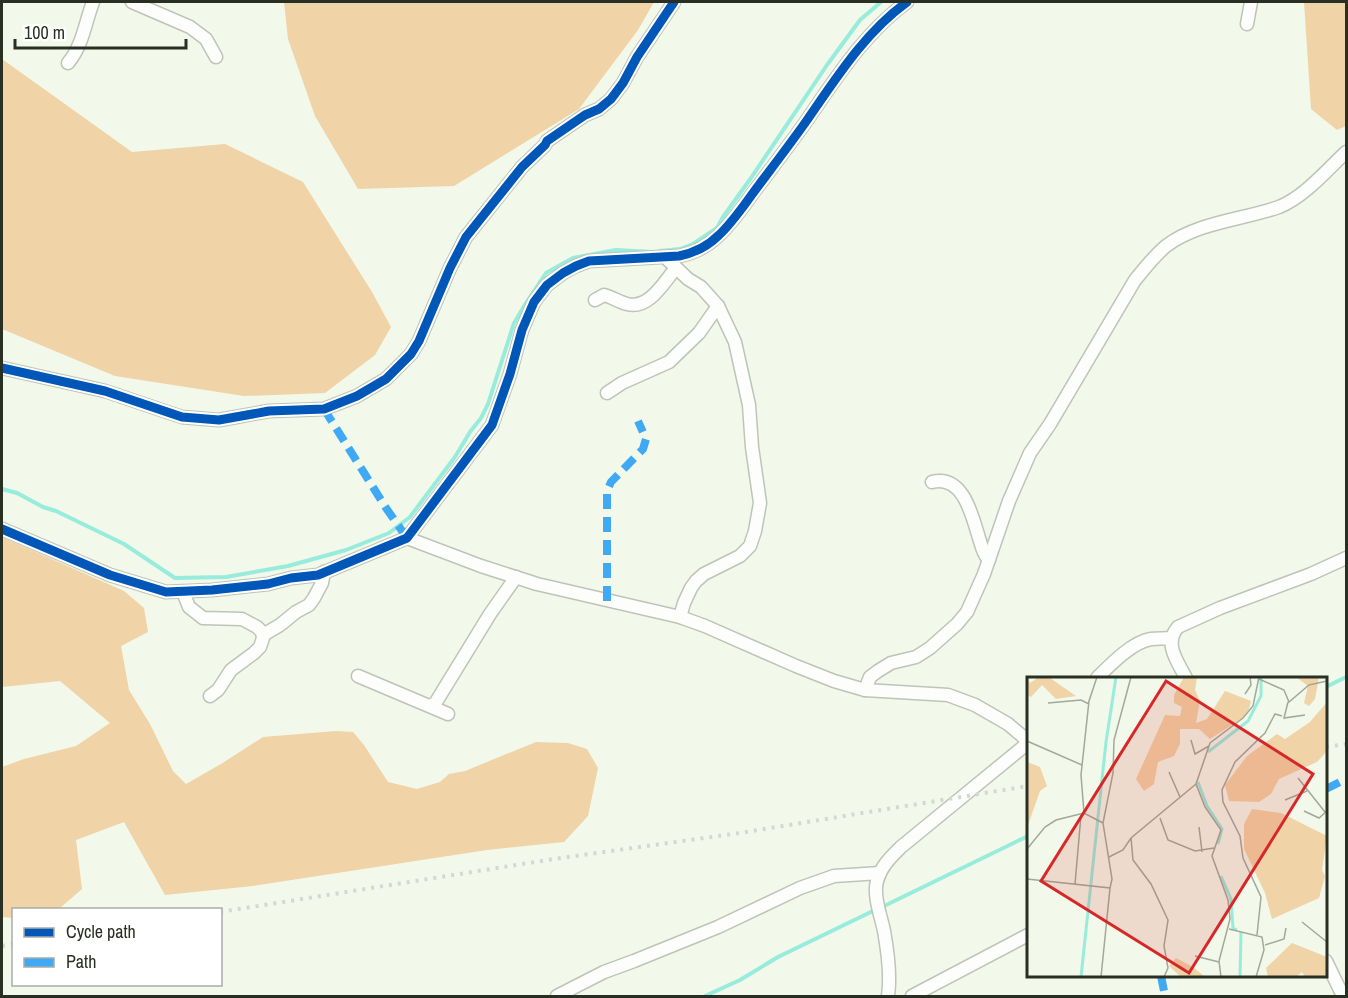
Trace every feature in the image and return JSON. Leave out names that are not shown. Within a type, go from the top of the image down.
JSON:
[{"type":"street","points":[[68,63],[75,55],[83,38],[93,2]]},
{"type":"street","points":[[132,2],[190,27],[206,39],[216,57]]},
{"type":"street","points":[[2,368],[105,391],[182,417],[219,420],[269,411],[324,409],[357,396],[386,379],[411,354],[466,237],[522,167],[547,141],[611,99],[674,2]]},
{"type":"street","points":[[2,529],[110,575],[166,592],[268,584],[291,578],[318,575],[407,538],[492,425],[510,374],[522,330],[534,302],[548,285],[563,273],[589,261],[666,258],[691,254],[719,235],[741,209],[871,33],[907,2]]},
{"type":"street","points":[[1247,24],[1251,2]]},
{"type":"street","points":[[865,690],[870,677],[891,663],[916,657],[930,648],[967,612],[989,560],[1009,501],[1030,453],[1050,424],[1135,280],[1150,261],[1167,245],[1191,233],[1285,204],[1317,180],[1347,152]]},
{"type":"street","points":[[666,258],[688,279],[701,287],[718,306],[735,342],[749,405],[760,503],[750,546],[740,556],[704,574],[696,581],[684,603],[680,617]]},
{"type":"street","points":[[595,300],[604,295],[630,305],[640,304],[656,293],[676,268]]},
{"type":"street","points":[[607,393],[622,383],[669,362],[699,333],[718,306]]},
{"type":"street","points":[[932,482],[938,480],[950,482],[960,491],[969,509],[983,553],[989,560]]},
{"type":"street","points":[[407,538],[516,577],[680,617],[795,666],[865,690],[948,695],[975,705],[1008,723],[1027,740]]},
{"type":"street","points":[[1185,677],[1172,652],[1171,638],[1178,627],[1347,558]]},
{"type":"street","points":[[263,635],[309,605],[322,583],[324,572]]},
{"type":"street","points":[[432,706],[516,577]]},
{"type":"street","points":[[183,592],[189,607],[203,618],[242,619],[256,627],[263,635],[260,647],[231,670],[218,690],[210,696]]},
{"type":"street","points":[[1098,677],[1119,657],[1135,646],[1149,639],[1171,638]]},
{"type":"street","points":[[358,676],[448,714]]},
{"type":"street","points":[[888,996],[890,978],[888,958],[876,883],[884,865],[901,847],[1027,744]]},
{"type":"street","points":[[557,996],[604,972],[718,927],[800,888],[834,876],[880,873]]},
{"type":"street","points":[[912,996],[1027,936]]},
{"type":"street","points":[[1327,963],[1343,996]]},
{"type":"shaded area","points":[[284,2],[654,2],[638,30],[579,109],[454,186],[358,189],[315,116],[288,39]]},
{"type":"shaded area","points":[[1304,2],[1346,2],[1346,126],[1337,130],[1311,109]]},
{"type":"shaded area","points":[[2,59],[132,152],[225,144],[303,182],[372,292],[391,327],[375,355],[325,393],[244,396],[115,376],[2,329]]},
{"type":"shaded area","points":[[2,537],[124,591],[144,608],[148,632],[121,646],[129,690],[150,724],[173,771],[186,784],[263,737],[336,731],[353,732],[388,782],[417,789],[440,782],[449,774],[465,771],[536,742],[568,743],[587,749],[598,768],[588,816],[564,842],[487,850],[253,886],[165,895],[124,822],[76,840],[82,889],[60,908],[12,908],[12,918],[2,917],[2,767],[76,746],[110,723],[60,681],[2,687]]},
{"type":"waterway","points":[[660,251],[680,249],[693,244],[717,228],[827,65],[860,20],[881,2]]},
{"type":"waterway","points":[[2,489],[17,493],[124,544],[175,578],[226,577],[288,566],[346,550],[389,533],[410,517],[455,457],[488,404],[514,323],[546,273],[573,258],[616,250],[653,252]]},
{"type":"waterway","points":[[1327,686],[1346,677]]},
{"type":"waterway","points":[[882,907],[1027,836]]},
{"type":"waterway","points":[[705,996],[740,980],[778,957],[875,910]]},
{"type":"railway","points":[[1327,747],[1346,744]]},
{"type":"railway","points":[[222,912],[554,859],[740,833],[1027,786]]},
{"type":"railway","points":[[2,946],[12,944]]},
{"type":"marked path","points":[[324,409],[407,538]]},
{"type":"marked path","points":[[607,601],[607,491],[611,482],[643,449],[646,439],[638,421]]},
{"type":"marked path","points":[[1327,788],[1346,779]]},
{"type":"marked path","points":[[1161,977],[1165,996]]},
{"type":"cycle path","points":[[2,368],[105,391],[182,417],[219,420],[269,411],[324,409],[357,396],[386,379],[411,354],[466,237],[522,167],[547,141],[611,99],[674,2]]},
{"type":"cycle path","points":[[2,529],[110,575],[166,592],[268,584],[291,578],[318,575],[407,538],[492,425],[510,374],[522,330],[534,302],[547,285],[563,273],[589,261],[679,256],[710,243],[740,211],[864,43],[877,28],[907,2]]}]
